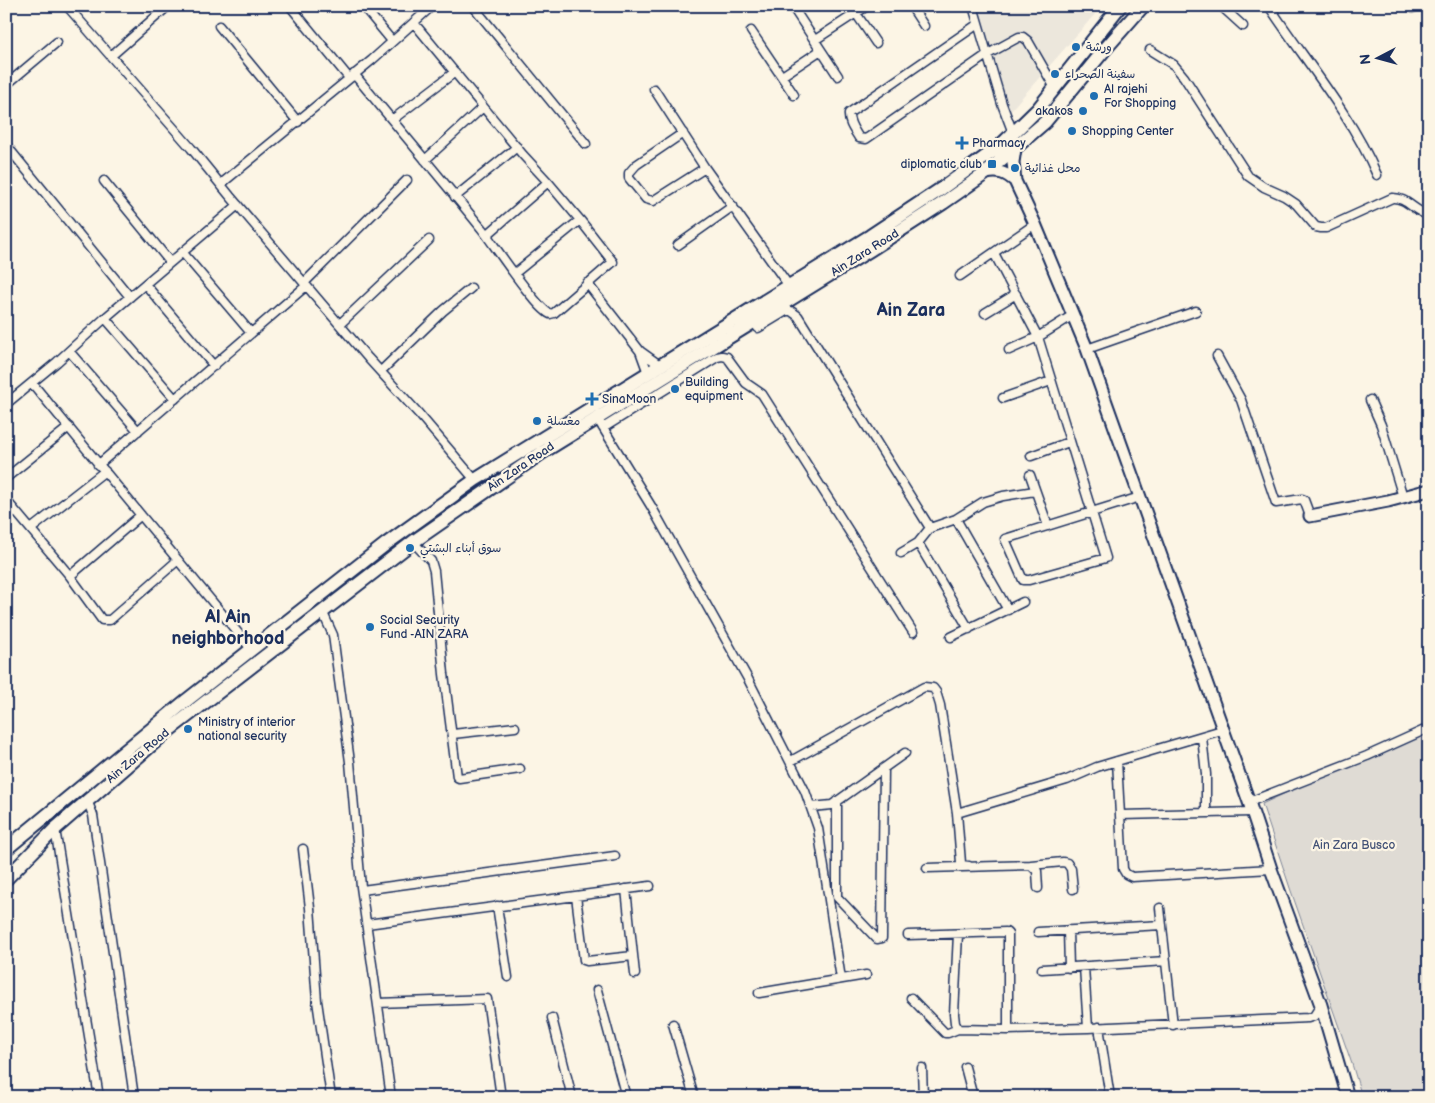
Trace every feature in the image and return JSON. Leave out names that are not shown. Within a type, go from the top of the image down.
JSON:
[{"type":"main road","name":"Ain Zara Road","points":[[6,849],[187,700],[386,544],[475,480],[661,366],[942,189],[999,147],[1038,109],[1120,6]]},
{"type":"main road","name":"Ain Zara Road","points":[[6,879],[11,865],[164,734],[414,542],[523,465],[600,423],[942,204],[986,173],[1045,122],[1143,6]]},
{"type":"main road","points":[[1015,149],[1013,162],[1015,181],[1035,224],[1087,350],[1250,807],[1270,869],[1320,1005],[1348,1097]]},
{"type":"main road","points":[[986,173],[1002,172],[1015,181]]},
{"type":"main road","points":[[1310,516],[1429,490]]},
{"type":"street","points":[[67,6],[475,480]]},
{"type":"street","points":[[111,56],[168,6]]},
{"type":"street","points":[[290,6],[392,120],[487,235],[542,308],[550,314],[568,302],[587,283],[613,262],[580,220],[516,147],[414,23]]},
{"type":"street","points":[[363,6],[392,42]]},
{"type":"street","points":[[473,6],[586,144]]},
{"type":"street","points":[[792,6],[838,76]]},
{"type":"street","points":[[851,6],[876,43]]},
{"type":"street","points":[[814,40],[867,6]]},
{"type":"street","points":[[911,6],[924,26]]},
{"type":"street","points":[[973,6],[1002,104],[1013,133]]},
{"type":"street","points":[[1221,6],[1243,26]]},
{"type":"street","points":[[1268,6],[1360,139],[1377,175]]},
{"type":"street","points":[[1408,6],[1413,8],[1418,6]]},
{"type":"street","points":[[221,184],[298,122],[414,23],[429,7]]},
{"type":"street","points":[[978,24],[849,114],[850,123],[859,138],[866,139],[988,54],[1017,38],[1026,39],[1055,88]]},
{"type":"street","points":[[219,26],[298,122]]},
{"type":"street","points":[[751,31],[794,95]]},
{"type":"street","points":[[6,85],[57,42]]},
{"type":"street","points":[[782,76],[821,50]]},
{"type":"street","points":[[1150,50],[1174,65],[1184,77],[1248,176],[1296,204],[1316,227],[1326,228],[1392,198],[1403,199],[1417,211],[1429,215]]},
{"type":"street","points":[[392,120],[455,72]]},
{"type":"street","points":[[654,89],[705,168],[789,286]]},
{"type":"street","points":[[425,160],[484,107]]},
{"type":"street","points":[[683,133],[636,165],[629,173],[629,178],[646,200],[653,201],[705,168]]},
{"type":"street","points":[[6,145],[130,297]]},
{"type":"street","points":[[455,197],[516,147]]},
{"type":"street","points":[[98,464],[214,366],[305,284],[407,180]]},
{"type":"street","points":[[104,182],[170,262]]},
{"type":"street","points":[[487,235],[548,182]]},
{"type":"street","points":[[6,404],[238,205]]},
{"type":"street","points":[[678,245],[733,206]]},
{"type":"street","points":[[515,273],[580,220]]},
{"type":"street","points":[[960,276],[1035,224]]},
{"type":"street","points":[[340,324],[430,240]]},
{"type":"street","points":[[183,253],[251,333]]},
{"type":"street","points":[[994,253],[1038,337],[1069,442],[1091,512],[1106,558],[1029,580],[1023,580],[1005,539],[1048,526],[1091,512],[1140,497]]},
{"type":"street","points":[[587,283],[640,351],[661,366]]},
{"type":"street","points":[[145,284],[214,366]]},
{"type":"street","points":[[381,371],[443,311],[471,288]]},
{"type":"street","points":[[985,313],[1016,294]]},
{"type":"street","points":[[758,328],[786,311],[792,311],[798,316],[930,528]]},
{"type":"street","points":[[1087,350],[1196,311]]},
{"type":"street","points":[[1009,350],[1038,337],[1073,315]]},
{"type":"street","points":[[105,318],[175,399]]},
{"type":"street","points":[[69,351],[138,431]]},
{"type":"street","points":[[640,351],[648,374]]},
{"type":"street","points":[[1217,356],[1241,400],[1276,504],[1302,498],[1310,516]]},
{"type":"street","points":[[841,979],[818,828],[812,807],[792,761],[748,679],[651,506],[600,423],[718,357],[727,357],[746,383],[762,394],[913,632]]},
{"type":"street","points":[[1003,398],[1051,381]]},
{"type":"street","points":[[32,383],[252,650]]},
{"type":"street","points":[[1370,400],[1381,425],[1403,497]]},
{"type":"street","points":[[6,478],[68,427]]},
{"type":"street","points":[[1031,456],[1069,442]]},
{"type":"street","points":[[31,529],[105,471]]},
{"type":"street","points":[[1030,475],[1048,526]]},
{"type":"street","points":[[901,553],[918,542],[930,528],[956,519],[989,500],[1035,491]]},
{"type":"street","points":[[6,500],[70,576],[102,620],[108,621],[178,560]]},
{"type":"street","points":[[70,576],[141,515]]},
{"type":"street","points":[[956,519],[1008,610]]},
{"type":"street","points":[[414,542],[431,562],[434,571],[456,773],[459,778],[520,768]]},
{"type":"street","points":[[918,542],[969,629]]},
{"type":"street","points":[[951,637],[1023,602]]},
{"type":"street","points":[[322,611],[333,635],[350,762],[362,890],[391,1097]]},
{"type":"street","points":[[792,761],[924,687],[934,688],[940,705],[957,813],[961,863],[962,865],[969,866]]},
{"type":"street","points":[[453,734],[515,727]]},
{"type":"street","points":[[1121,815],[1206,812],[1250,807],[1429,728]]},
{"type":"street","points":[[957,813],[1067,780],[1117,760],[1222,730]]},
{"type":"street","points":[[1202,737],[1206,774],[1206,812]]},
{"type":"street","points":[[812,807],[832,805],[906,753]]},
{"type":"street","points":[[1117,760],[1123,869],[1126,874],[1132,876],[1270,869]]},
{"type":"street","points":[[837,801],[837,897],[877,939],[882,938],[884,768]]},
{"type":"street","points":[[87,800],[93,815],[134,1097]]},
{"type":"street","points":[[55,829],[99,1097]]},
{"type":"street","points":[[304,849],[317,1001],[331,1097]]},
{"type":"street","points":[[362,890],[615,856]]},
{"type":"street","points":[[926,868],[1031,865],[1063,862],[1067,863],[1071,869],[1073,889]]},
{"type":"street","points":[[1031,865],[1037,871],[1038,888]]},
{"type":"street","points":[[367,924],[650,886]]},
{"type":"street","points":[[626,889],[636,974]]},
{"type":"street","points":[[576,896],[584,960],[634,956]]},
{"type":"street","points":[[497,906],[508,977]]},
{"type":"street","points":[[1160,908],[1173,1025]]},
{"type":"street","points":[[1038,932],[1162,925]]},
{"type":"street","points":[[1068,930],[1070,968]]},
{"type":"street","points":[[958,934],[954,1014],[955,1023],[958,1028]]},
{"type":"street","points":[[908,935],[1008,934],[1008,1030]]},
{"type":"street","points":[[1042,969],[1166,961]]},
{"type":"street","points":[[1084,967],[1088,1028]]},
{"type":"street","points":[[759,993],[866,975]]},
{"type":"street","points":[[597,990],[626,1097]]},
{"type":"street","points":[[378,1003],[487,998],[500,1090]]},
{"type":"street","points":[[911,998],[945,1033],[958,1028],[1008,1030],[1088,1028],[1308,1018],[1314,1016],[1320,1005]]},
{"type":"street","points":[[552,1018],[572,1097]]},
{"type":"street","points":[[673,1024],[694,1097]]},
{"type":"street","points":[[1099,1027],[1110,1097]]},
{"type":"street","points":[[966,1067],[973,1097]]},
{"type":"street","points":[[922,1068],[924,1097]]},
{"type":"shaded area","points":[[976,6],[1102,6],[1010,111]]},
{"type":"green space","name":"Ain Zara Busco","points":[[1429,726],[1429,1097],[1362,1097],[1262,804]]},
{"type":"place","name":"ورشة","points":[[1076,47]]},
{"type":"place","name":"سفينة الصحراء","points":[[1055,74]]},
{"type":"place","name":"Al rajehi For Shopping","points":[[1094,96]]},
{"type":"place","name":"akakos","points":[[1083,111]]},
{"type":"place","name":"Shopping Center","points":[[1072,131]]},
{"type":"place","name":"Pharmacy","points":[[962,143]]},
{"type":"place","name":"diplomatic club","points":[[992,164]]},
{"type":"place","name":"محل غذائية","points":[[1015,168]]},
{"type":"place","name":"Building equipment","points":[[675,389]]},
{"type":"place","name":"SinaMoon","points":[[592,399]]},
{"type":"place","name":"مغسلة","points":[[537,421]]},
{"type":"place","name":"سوق أبناء البشتي","points":[[410,548]]},
{"type":"place","name":"Social Security Fund -AIN ZARA","points":[[370,627]]},
{"type":"place","name":"Ministry of interior national security","points":[[188,729]]},
{"type":"district","name":"Ain Zara","points":[[911,310]]},
{"type":"district","name":"Al Ain neighborhood","points":[[228,628]]}]
